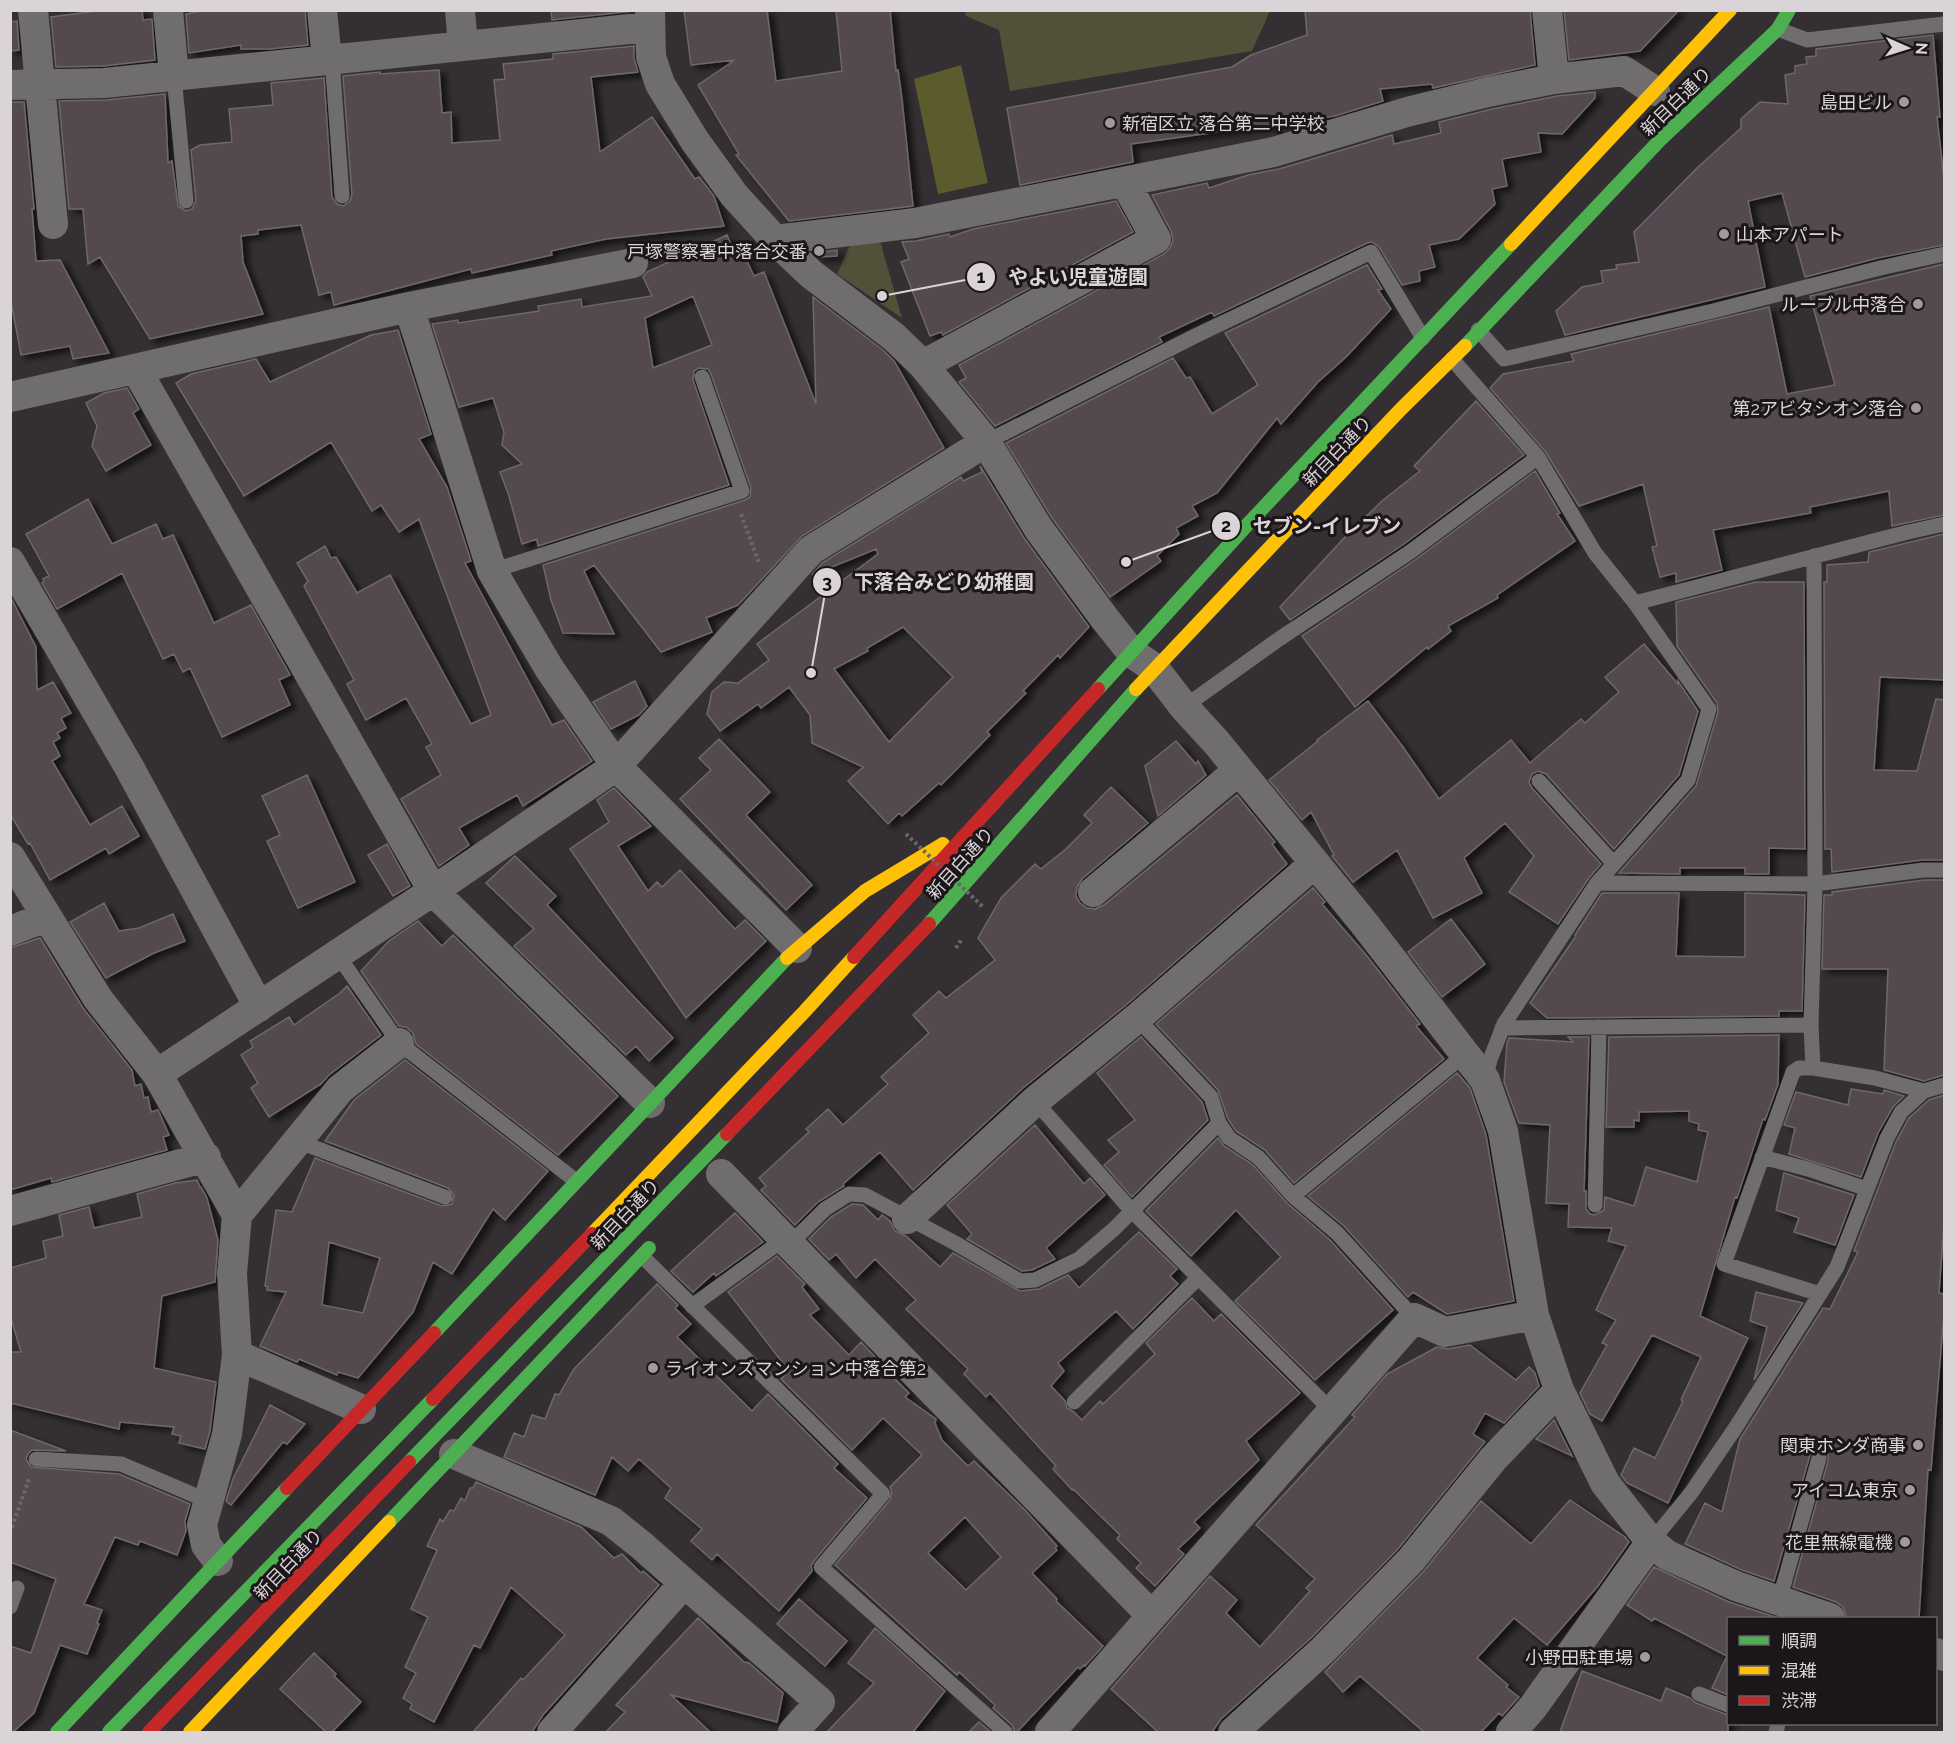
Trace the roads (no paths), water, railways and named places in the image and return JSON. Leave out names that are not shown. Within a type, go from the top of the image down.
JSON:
[{"type":"main road","name":"新目白通り","points":[[149,1732],[950,902],[1143,661],[1246,525],[1730,10]]},
{"type":"main road","name":"新目白通り","points":[[109,1732],[376,1459],[789,1028],[974,825],[1452,359],[1660,140],[1778,29],[1789,10]]},
{"type":"main road","points":[[57,1732],[797,948],[865,891],[974,825]]},
{"type":"main road","points":[[914,960],[950,902]]},
{"type":"main road","points":[[190,1732],[657,1239]]},
{"type":"street","points":[[33,10],[25,84],[53,224]]},
{"type":"street","points":[[168,10],[174,76]]},
{"type":"street","points":[[322,10],[329,60]]},
{"type":"street","points":[[460,10],[463,46]]},
{"type":"street","points":[[1547,10],[1554,79]]},
{"type":"street","points":[[25,84],[104,82],[329,60],[463,46],[650,19],[651,57],[660,84],[734,195],[775,240],[811,274],[894,337],[923,365],[986,442],[1038,528],[1143,661],[1239,770],[1315,862],[1485,1080],[1503,1131],[1534,1315],[1559,1390],[1605,1483],[1651,1542],[1667,1555],[1736,1586],[1804,1612]]},
{"type":"street","points":[[775,240],[915,224],[1274,152],[1407,112],[1554,79],[1624,71],[1655,91]]},
{"type":"street","points":[[923,365],[1156,239],[1125,182]]},
{"type":"street","points":[[10,397],[409,307],[633,262]]},
{"type":"street","points":[[409,307],[492,571],[549,668],[616,766],[797,948]]},
{"type":"street","points":[[136,369],[433,891],[650,1103]]},
{"type":"street","points":[[157,1074],[433,891],[616,766],[811,550],[986,442]]},
{"type":"street","points":[[10,562],[129,767],[259,1007]]},
{"type":"street","points":[[1093,892],[1239,770]]},
{"type":"street","points":[[10,857],[98,999],[157,1074],[237,1215],[232,1274],[237,1355],[227,1434],[202,1525],[206,1545],[218,1561]]},
{"type":"street","points":[[907,1219],[1035,1101],[1137,1018],[1315,862]]},
{"type":"street","points":[[10,931],[46,917]]},
{"type":"street","points":[[237,1215],[340,1089],[399,1043]]},
{"type":"street","points":[[10,1211],[206,1157]]},
{"type":"street","points":[[721,1174],[1152,1616]]},
{"type":"street","points":[[1050,1732],[1414,1318],[1445,1332],[1534,1315]]},
{"type":"street","points":[[237,1355],[361,1409]]},
{"type":"street","points":[[1233,1732],[1323,1650],[1411,1560],[1493,1459],[1559,1390]]},
{"type":"street","points":[[454,1454],[611,1521],[820,1702],[793,1732]]},
{"type":"street","points":[[1511,1732],[1533,1707],[1651,1542]]},
{"type":"street","points":[[552,1732],[684,1583]]},
{"type":"lane","points":[[1778,29],[1807,40],[1944,24]]},
{"type":"lane","points":[[329,60],[342,196]]},
{"type":"lane","points":[[174,76],[186,201]]},
{"type":"lane","points":[[986,442],[1195,336],[1371,252],[1423,338]]},
{"type":"lane","points":[[1478,330],[1504,359],[1713,311],[1944,254]]},
{"type":"lane","points":[[1452,359],[1538,457],[1595,553],[1635,603],[1709,709],[1688,780],[1597,883],[1502,1028],[1485,1080]]},
{"type":"lane","points":[[492,571],[742,491],[702,377]]},
{"type":"lane","points":[[1184,707],[1410,552],[1538,457]]},
{"type":"lane","points":[[1635,603],[1944,524]]},
{"type":"lane","points":[[1813,1068],[1811,1025],[1815,884],[1814,556]]},
{"type":"lane","points":[[1539,781],[1614,864]]},
{"type":"lane","points":[[1597,883],[1815,884],[1923,870],[1944,870]]},
{"type":"lane","points":[[337,954],[399,1043],[576,1181]]},
{"type":"lane","points":[[1137,1018],[1211,1097],[1219,1123],[1229,1138],[1258,1157],[1293,1196],[1337,1233],[1414,1318]]},
{"type":"lane","points":[[1502,1028],[1811,1025]]},
{"type":"lane","points":[[1595,1205],[1599,1027]]},
{"type":"lane","points":[[1293,1196],[1464,1055]]},
{"type":"lane","points":[[1820,1294],[1724,1264],[1793,1072],[1799,1068],[1813,1068],[1875,1078],[1924,1091]]},
{"type":"lane","points":[[1651,1542],[1691,1493],[1729,1437],[1837,1267],[1887,1138],[1901,1112],[1924,1091],[1944,1085]]},
{"type":"lane","points":[[1035,1101],[1132,1211],[1332,1411]]},
{"type":"lane","points":[[692,1306],[787,1241],[825,1209],[849,1194],[865,1195],[1020,1281],[1035,1280],[1060,1270],[1078,1259],[1114,1229],[1219,1123]]},
{"type":"lane","points":[[297,1141],[445,1197]]},
{"type":"lane","points":[[1762,1157],[1808,1169],[1867,1190]]},
{"type":"lane","points":[[642,1256],[883,1494],[821,1568],[1005,1732]]},
{"type":"lane","points":[[1074,1402],[1198,1278]]},
{"type":"lane","points":[[1804,1612],[1819,1458]]},
{"type":"lane","points":[[36,1459],[121,1464],[208,1502]]},
{"type":"lane","points":[[10,1607],[17,1588]]},
{"type":"lane","points":[[1699,1694],[1727,1705]]},
{"type":"place","name":"島田ビル","points":[[1904,102]]},
{"type":"place","name":"新宿区立 落合第二中学校","points":[[1110,123]]},
{"type":"place","name":"山本アパート","points":[[1724,234]]},
{"type":"place","name":"戸塚警察署中落合交番","points":[[819,251]]},
{"type":"place","name":"やよい児童遊園","points":[[882,296]]},
{"type":"place","name":"ルーブル中落合","points":[[1918,304]]},
{"type":"place","name":"第2アビタシオン落合","points":[[1916,408]]},
{"type":"place","name":"セブン-イレブン","points":[[1126,562]]},
{"type":"place","name":"下落合みどり幼稚園","points":[[811,673]]},
{"type":"place","name":"ライオンズマンション中落合第2","points":[[653,1368]]},
{"type":"place","name":"関東ホンダ商事","points":[[1918,1445]]},
{"type":"place","name":"アイコム東京","points":[[1910,1490]]},
{"type":"place","name":"花里無線電機","points":[[1905,1542]]},
{"type":"place","name":"小野田駐車場","points":[[1645,1657]]}]
